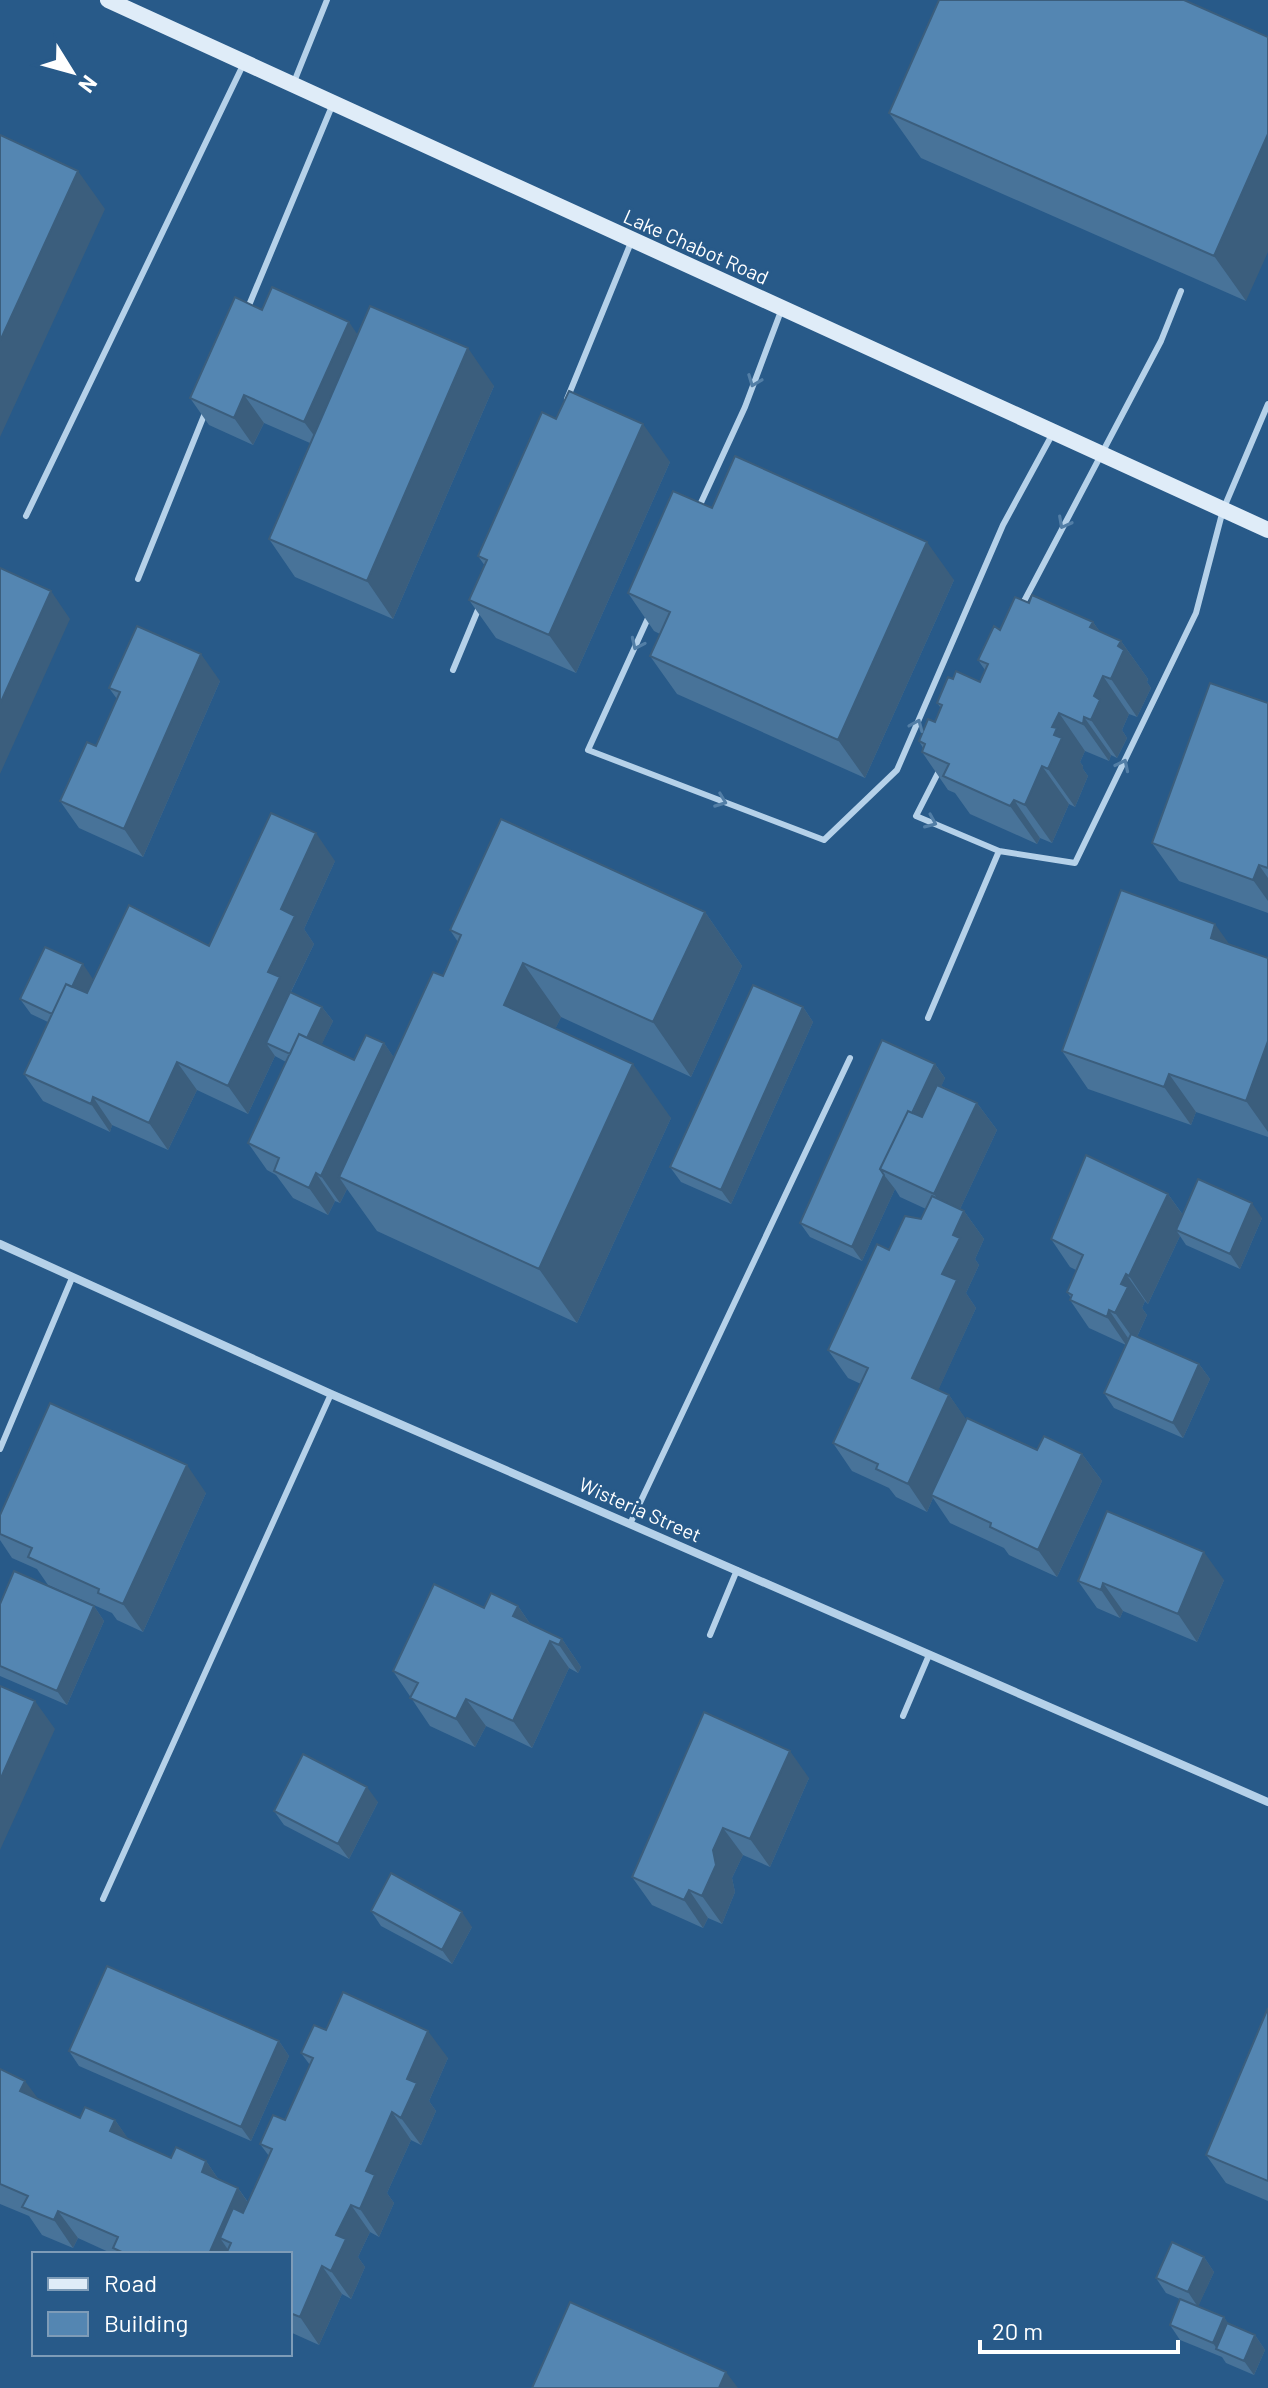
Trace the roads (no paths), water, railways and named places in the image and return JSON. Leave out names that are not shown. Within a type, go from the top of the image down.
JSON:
[{"type":"main road","name":"Lake Chabot Road","points":[[108,0],[1268,530]]},
{"type":"street","name":"Wisteria Street","points":[[0,1244],[331,1394],[1268,1802]]},
{"type":"lane","points":[[292,85],[327,0]]},
{"type":"lane","points":[[26,516],[244,63]]},
{"type":"lane","points":[[242,321],[334,103]]},
{"type":"lane","points":[[562,412],[632,240]]},
{"type":"lane","points":[[1016,616],[1161,341],[1181,291]]},
{"type":"lane","points":[[692,521],[745,407],[782,308]]},
{"type":"lane","points":[[945,759],[916,816],[999,851],[1075,863],[1196,613],[1223,510],[1268,404]]},
{"type":"lane","points":[[138,579],[207,407]]},
{"type":"lane","points":[[653,607],[588,750],[824,840],[897,770],[1003,525],[1054,433]]},
{"type":"lane","points":[[453,670],[483,598]]},
{"type":"lane","points":[[928,1018],[999,851]]},
{"type":"lane","points":[[630,1524],[850,1058]]},
{"type":"lane","points":[[0,1449],[72,1278]]},
{"type":"lane","points":[[103,1899],[331,1394]]},
{"type":"lane","points":[[710,1635],[737,1570]]},
{"type":"lane","points":[[903,1716],[929,1655]]}]
